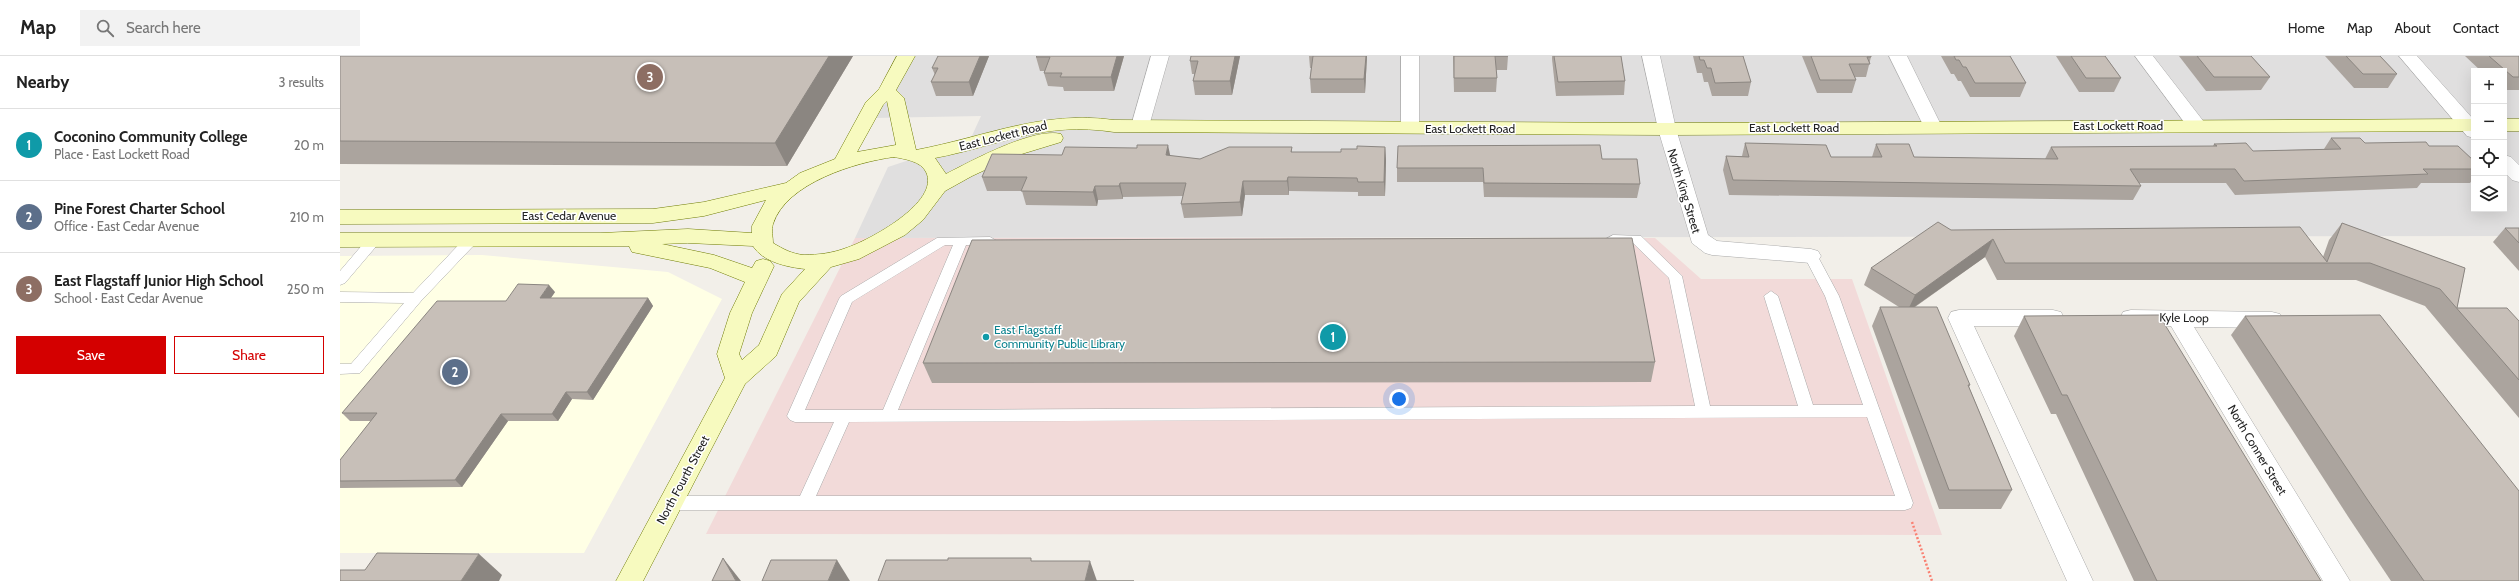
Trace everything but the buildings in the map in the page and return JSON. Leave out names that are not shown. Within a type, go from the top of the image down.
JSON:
[{"type":"street","points":[[843,161],[875,102],[886,92],[906,56]]},
{"type":"street","points":[[1140,126],[1160,56]]},
{"type":"street","points":[[1410,56],[1410,128]]},
{"type":"street","name":"North King Street","points":[[1651,56],[1666,129],[1699,238],[1712,248],[1811,256]]},
{"type":"street","points":[[1898,56],[1933,127]]},
{"type":"street","points":[[2144,56],[2197,126]]},
{"type":"street","points":[[2408,56],[2471,126]]},
{"type":"street","points":[[886,92],[895,98],[912,155],[934,168],[939,179],[937,187]]},
{"type":"street","name":"East Lockett Road","points":[[794,187],[818,172],[843,161],[879,152],[912,155],[937,153],[1042,126],[1093,122],[1114,126],[1666,129],[2197,126],[2471,127]]},
{"type":"street","points":[[2507,125],[2519,125]]},
{"type":"street","name":"East Lockett Road","points":[[937,187],[982,162],[1020,146],[1057,138],[1094,135],[1114,126]]},
{"type":"street","points":[[2507,164],[2519,176]]},
{"type":"street","points":[[737,378],[728,354],[733,332],[756,279],[766,246],[765,219],[773,206],[794,187]]},
{"type":"street","name":"East Cedar Avenue","points":[[340,217],[653,216],[704,209],[794,187]]},
{"type":"street","name":"East Cedar Avenue","points":[[340,240],[601,240],[688,236],[766,246],[781,258],[797,261],[824,261],[859,252],[898,230],[925,206],[937,187]]},
{"type":"street","points":[[601,240],[713,260],[741,271],[756,279]]},
{"type":"street","name":"North Fourth Street","points":[[628,581],[737,378],[768,350],[790,299],[824,261]]},
{"type":"street","points":[[2076,318],[1959,318],[2080,581]]},
{"type":"street","name":"Kyle Loop","points":[[2107,318],[2297,320]]},
{"type":"street","name":"North Conner Street","points":[[2177,318],[2337,581]]},
{"type":"lane","points":[[1597,239],[1636,239],[1675,276],[1704,412]]},
{"type":"lane","points":[[340,280],[374,240]]},
{"type":"lane","points":[[340,369],[355,370],[416,298],[471,240]]},
{"type":"lane","points":[[1001,241],[942,241],[846,299],[795,416],[1873,411]]},
{"type":"lane","points":[[888,416],[962,241]]},
{"type":"lane","name":"North King Street","points":[[1811,256],[1832,296],[1905,503]]},
{"type":"lane","points":[[1771,296],[1807,411]]},
{"type":"lane","points":[[340,297],[416,298]]},
{"type":"lane","points":[[805,503],[844,416]]},
{"type":"lane","points":[[670,503],[1905,503]]},
{"type":"path","points":[[1905,503],[1932,581]]},
{"type":"shaded area","points":[[907,56],[2519,56],[2519,236],[855,238],[888,167],[970,140],[981,116],[874,118]]},
{"type":"shaded area","points":[[855,238],[1655,238],[1701,279],[1852,279],[1942,535],[706,534]]},
{"type":"shaded area","points":[[482,255],[668,272],[722,299],[584,553],[340,553],[340,256]]},
{"type":"place","name":"East Flagstaff Junior High School","points":[[650,77]]},
{"type":"place","name":"East Flagstaff Community Public Library","points":[[986,337]]},
{"type":"place","name":"Coconino Community College","points":[[1333,337]]},
{"type":"place","name":"Pine Forest Charter School","points":[[455,372]]}]
